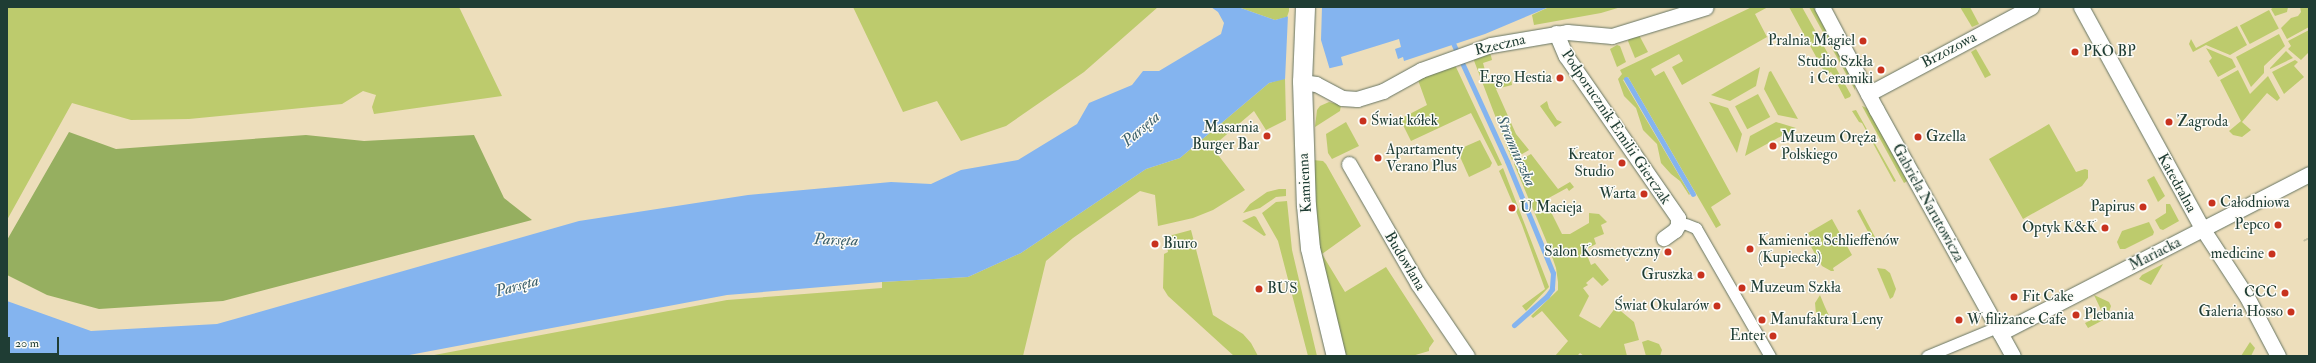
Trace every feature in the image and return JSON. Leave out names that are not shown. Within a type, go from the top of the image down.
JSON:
[{"type":"street","name":"Kamienna","points":[[1305,7],[1302,82],[1304,176],[1310,248],[1336,356]]},
{"type":"street","name":"Rzeczna","points":[[1302,82],[1316,84],[1342,98],[1357,99],[1383,91],[1413,73],[1451,58],[1491,45],[1571,32],[1612,36],[1706,7]]},
{"type":"street","name":"Gabriela Narutowicza","points":[[1822,7],[1868,94],[2013,356]]},
{"type":"street","name":"Brzozowa","points":[[1868,94],[2031,7]]},
{"type":"street","name":"Katedralna","points":[[2081,7],[2202,228],[2247,297],[2278,356]]},
{"type":"street","name":"Podporucznik Emilii Gierczak","points":[[1556,34],[1566,56],[1682,221],[1696,228],[1770,356]]},
{"type":"street","name":"Budowlana","points":[[1349,164],[1418,284],[1465,356]]},
{"type":"street","name":"Mariacka","points":[[1927,356],[1999,330],[2309,174]]},
{"type":"street","name":"Podporucznik Emilii Gierczak","points":[[1664,238],[1675,230],[1682,221]]},
{"type":"green space","points":[[7,7],[459,7],[502,96],[374,114],[372,107],[376,95],[363,91],[342,104],[189,119],[131,120],[72,103],[7,220]]},
{"type":"green space","points":[[853,7],[1158,7],[1084,72],[1006,126],[961,141],[937,101],[903,112]]},
{"type":"green space","points":[[1238,7],[1289,7],[1289,11],[1287,17],[1275,20]]},
{"type":"green space","points":[[1549,7],[1621,7],[1601,13],[1534,25],[1532,15]]},
{"type":"green space","points":[[1752,7],[1768,7],[1755,14],[1767,37],[1682,85],[1672,67],[1683,61],[1679,54],[1651,69],[1655,76],[1664,71],[1731,194],[1711,207],[1721,225],[1716,228],[1628,77],[1623,80],[1690,194],[1689,195],[1680,181],[1661,163],[1657,144],[1643,130],[1636,108],[1624,96],[1618,79],[1622,74],[1620,70]]},
{"type":"green space","points":[[1789,7],[1802,7],[1851,95],[1850,97],[1845,99],[1831,72],[1826,75]]},
{"type":"green space","points":[[1809,7],[1814,7],[1855,82],[1855,90]]},
{"type":"green space","points":[[1960,7],[1970,7],[1979,24],[1972,27]]},
{"type":"green space","points":[[2274,7],[2288,7],[2287,12],[2275,16],[2271,9]]},
{"type":"green space","points":[[2300,7],[2309,7],[2309,27],[2287,39],[2281,28],[2291,18],[2298,16],[2301,12]]},
{"type":"green space","points":[[2269,10],[2279,29],[2250,44],[2240,25]]},
{"type":"green space","points":[[2237,26],[2247,45],[2230,55],[2206,45],[2193,52],[2189,44],[2191,39],[2196,48]]},
{"type":"green space","points":[[2309,30],[2309,52],[2301,60],[2288,49],[2291,46],[2288,41]]},
{"type":"green space","points":[[2279,34],[2285,46],[2264,66],[2264,73],[2251,87],[2236,57]]},
{"type":"green space","points":[[1639,35],[1648,52],[1635,58],[1628,41],[1629,38]]},
{"type":"green space","points":[[1617,45],[1620,46],[1626,62],[1617,67],[1610,49]]},
{"type":"green space","points":[[2206,48],[2232,59],[2236,67],[2218,77],[2209,61],[2212,58]]},
{"type":"green space","points":[[1976,49],[1991,75],[1985,78],[1971,52]]},
{"type":"green space","points":[[2286,51],[2293,58],[2270,69],[2270,68]]},
{"type":"green space","points":[[1490,52],[1492,60],[1483,63],[1488,81],[1511,78],[1512,85],[1496,89],[1516,134],[1529,150],[1512,160],[1473,58]]},
{"type":"green space","points":[[2295,60],[2298,62],[2294,66],[2304,77],[2284,94],[2272,72]]},
{"type":"green space","points":[[1455,65],[1502,165],[1498,166],[1471,113],[1411,141],[1400,119],[1427,105],[1418,80]]},
{"type":"green space","points":[[1760,67],[1756,86],[1730,101],[1711,95]]},
{"type":"green space","points":[[2238,70],[2250,94],[2268,76],[2280,98],[2277,101],[2267,93],[2242,122],[2251,130],[2242,137],[2233,135],[2229,131],[2241,121],[2220,80]]},
{"type":"green space","points":[[1771,71],[1798,119],[1778,115],[1764,89],[1769,72]]},
{"type":"green space","points":[[1285,78],[1286,120],[1266,130],[1254,111],[1212,147],[1245,190],[1213,210],[1193,218],[1158,226],[1155,195],[1140,191],[1073,238],[1046,261],[1023,356],[429,356],[727,300],[882,288],[882,282],[968,277],[1021,253],[1146,169],[1180,158],[1269,83]]},
{"type":"green space","points":[[1758,94],[1770,117],[1747,129],[1735,106]]},
{"type":"green space","points":[[1547,101],[1549,108],[1557,120],[1562,122],[1555,127],[1540,106]]},
{"type":"green space","points":[[1329,102],[1341,105],[1340,111],[1315,127],[1317,110],[1320,106]]},
{"type":"green space","points":[[1709,102],[1728,108],[1742,134],[1737,153]]},
{"type":"green space","points":[[1862,106],[1869,109],[1909,180],[1904,183]]},
{"type":"green space","points":[[1856,110],[1896,181],[1894,182],[1862,123],[1859,122],[1852,111]]},
{"type":"green space","points":[[1346,122],[1359,146],[1332,159],[1328,153],[1326,134]]},
{"type":"green space","points":[[1776,122],[1796,128],[1745,156],[1750,136]]},
{"type":"green space","points":[[2049,124],[2076,172],[2085,169],[2088,170],[2088,178],[2082,186],[2023,219],[1989,159]]},
{"type":"green space","points":[[69,132],[116,149],[306,135],[364,141],[474,135],[504,198],[532,220],[223,301],[99,309],[47,295],[7,275],[7,240]]},
{"type":"green space","points":[[1480,140],[1492,163],[1490,167],[1469,177],[1457,150]]},
{"type":"green space","points":[[1531,154],[1558,189],[1570,182],[1574,187],[1569,191],[1567,188],[1545,200],[1562,234],[1570,234],[1589,223],[1589,213],[1599,214],[1607,222],[1601,225],[1604,234],[1594,238],[1596,244],[1585,250],[1591,265],[1595,263],[1609,280],[1602,286],[1593,277],[1586,283],[1588,285],[1583,288],[1589,296],[1579,316],[1600,328],[1616,307],[1634,322],[1639,340],[1624,344],[1627,356],[1584,356],[1580,353],[1577,356],[1555,356],[1568,341],[1542,311],[1533,318],[1531,316],[1558,290],[1558,282],[1556,268],[1548,245],[1514,164]]},
{"type":"green space","points":[[1313,160],[1323,161],[1326,164],[1361,226],[1322,254],[1345,292],[1386,267],[1434,341],[1429,348],[1429,351],[1412,356],[1345,356],[1319,248]]},
{"type":"green space","points":[[1503,168],[1549,287],[1526,311],[1522,306],[1545,289],[1522,225],[1499,171]]},
{"type":"green space","points":[[2154,176],[2165,196],[2158,202],[2147,180]]},
{"type":"green space","points":[[1286,189],[1286,196],[1276,197],[1260,208],[1243,213],[1250,204],[1267,192]]},
{"type":"green space","points":[[1287,201],[1292,250],[1317,356],[1308,356],[1278,241],[1262,213],[1276,202]]},
{"type":"green space","points":[[2166,204],[2170,204],[2179,221],[2163,230],[2160,229],[2155,220],[2166,213]]},
{"type":"green space","points":[[1860,209],[1876,239],[1875,245],[1857,211]]},
{"type":"green space","points":[[1254,216],[1266,235],[1264,236],[1242,221]]},
{"type":"green space","points":[[1832,219],[1852,255],[1833,268],[1834,271],[1822,266],[1810,245],[1812,240],[1808,233]]},
{"type":"green space","points":[[2149,222],[2154,232],[2153,235],[2125,249],[2120,249],[2117,242],[2122,231]]},
{"type":"green space","points":[[1191,230],[1213,315],[1243,334],[1251,343],[1258,356],[1234,356],[1168,296],[1163,288],[1164,254],[1168,252],[1165,237]]},
{"type":"green space","points":[[2163,264],[2151,285],[2139,279],[2142,275]]},
{"type":"green space","points":[[1877,268],[1885,269],[1890,273],[1896,289],[1893,297],[1890,299]]},
{"type":"green space","points":[[1820,295],[1832,322],[1821,320],[1816,314],[1815,303]]},
{"type":"green space","points":[[2094,295],[2109,302],[2111,306],[2107,318],[2088,328],[2085,323],[2103,314]]},
{"type":"green space","points":[[1648,340],[1659,344],[1662,350],[1660,356],[1646,356],[1642,342]]},
{"type":"green space","points":[[2250,342],[2255,348],[2251,356],[2241,356]]},
{"type":"water","name":"Parsęta","points":[[1211,7],[1238,7],[1275,20],[1321,7],[1549,7],[1485,34],[1404,61],[1403,57],[1398,59],[1395,49],[1401,47],[1399,39],[1341,57],[1343,65],[1269,83],[1180,158],[1146,169],[1021,253],[968,277],[882,282],[727,295],[404,356],[7,356],[7,301],[91,331],[217,324],[579,221],[748,195],[891,182],[931,184],[961,170],[1018,160],[1077,124],[1089,103],[1132,85],[1143,71],[1159,71],[1221,34],[1224,23],[1218,12]]},
{"type":"pier","points":[[1314,7],[1322,7],[1321,40],[1330,70],[1285,80],[1288,15]]},
{"type":"waterway","name":"Stramniczka","points":[[1453,43],[1507,161],[1553,273],[1552,289],[1547,296],[1514,325]]},
{"type":"waterway","points":[[1626,79],[1693,194]]},
{"type":"place","name":"Pralnia Magiel","points":[[1863,41]]},
{"type":"place","name":"PKO BP","points":[[2075,52]]},
{"type":"place","name":"Studio Szkła i Ceramiki","points":[[1881,70]]},
{"type":"place","name":"Ergo Hestia","points":[[1560,78]]},
{"type":"place","name":"Świat kółek","points":[[1363,121]]},
{"type":"place","name":"Zagroda","points":[[2169,122]]},
{"type":"place","name":"Masarnia Burger Bar","points":[[1267,136]]},
{"type":"place","name":"Gzella","points":[[1918,137]]},
{"type":"place","name":"Muzeum Oręża Polskiego","points":[[1773,146]]},
{"type":"place","name":"Apartamenty Verano Plus","points":[[1378,158]]},
{"type":"place","name":"Kreator Studio","points":[[1622,163]]},
{"type":"place","name":"Warta","points":[[1644,194]]},
{"type":"place","name":"Całodniowa","points":[[2212,203]]},
{"type":"place","name":"Papirus","points":[[2143,207]]},
{"type":"place","name":"U Macieja","points":[[1512,208]]},
{"type":"place","name":"Pepco","points":[[2278,225]]},
{"type":"place","name":"Optyk K&K","points":[[2105,228]]},
{"type":"place","name":"Biuro","points":[[1155,244]]},
{"type":"place","name":"Kamienica Schlieffenów (Kupiecka)","points":[[1750,249]]},
{"type":"place","name":"Salon Kosmetyczny","points":[[1668,252]]},
{"type":"place","name":"medicine","points":[[2272,254]]},
{"type":"place","name":"Gruszka","points":[[1701,275]]},
{"type":"place","name":"Muzeum Szkła","points":[[1742,288]]},
{"type":"place","name":"BUS","points":[[1259,289]]},
{"type":"place","name":"CCC","points":[[2285,293]]},
{"type":"place","name":"Fit Cake","points":[[2014,297]]},
{"type":"place","name":"Świat Okularów","points":[[1717,306]]},
{"type":"place","name":"Galeria Hosso","points":[[2291,312]]},
{"type":"place","name":"Plebania","points":[[2076,315]]},
{"type":"place","name":"Manufaktura Leny","points":[[1762,320]]},
{"type":"place","name":"W filiżance Cafe","points":[[1959,320]]},
{"type":"place","name":"Enter","points":[[1773,336]]}]
